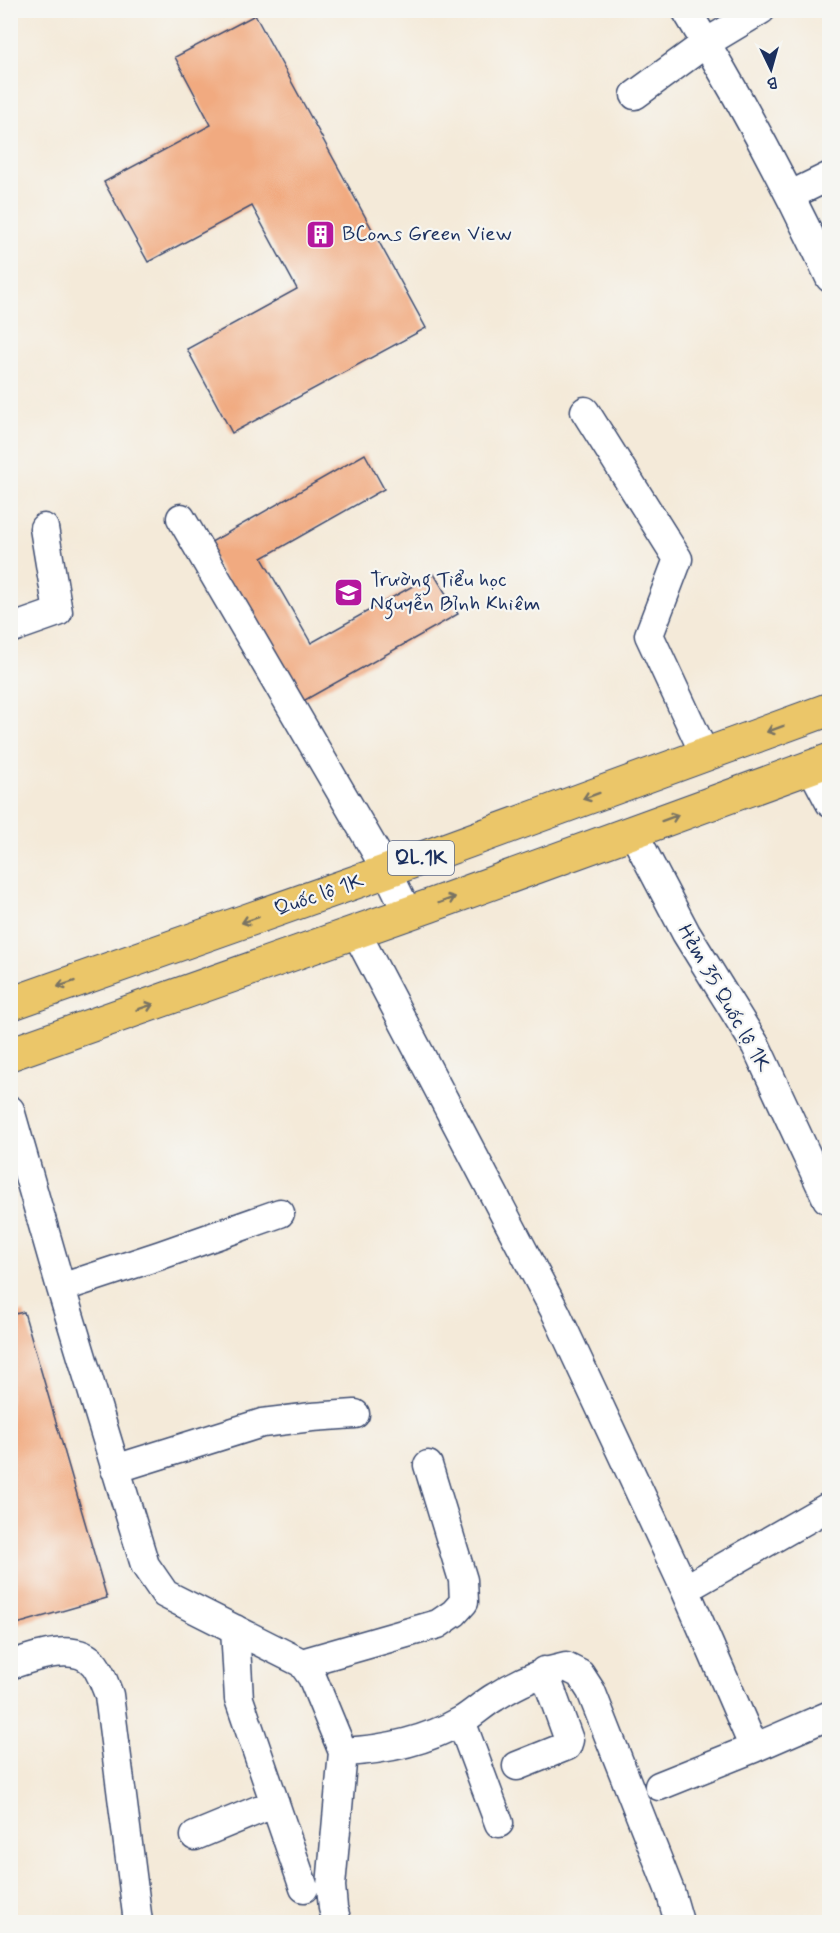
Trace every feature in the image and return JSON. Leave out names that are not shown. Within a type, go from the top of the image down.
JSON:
[{"type":"main road","name":"Quốc lộ 1K","points":[[10,1004],[387,871],[830,709]]},
{"type":"main road","name":"QL.1K","points":[[10,1054],[408,914],[820,764]]},
{"type":"street","points":[[686,10],[791,195],[830,278]]},
{"type":"street","points":[[635,95],[706,44],[761,10]]},
{"type":"street","points":[[791,195],[830,176]]},
{"type":"street","points":[[585,411],[678,559],[649,635],[705,755]]},
{"type":"street","points":[[181,518],[387,871],[408,914]]},
{"type":"street","points":[[10,629],[58,612],[45,528]]},
{"type":"street","points":[[820,764],[830,803]]},
{"type":"street","name":"Hẻm 35 Quốc lộ 1K","points":[[633,832],[686,933],[756,1046],[827,1199]]},
{"type":"street","points":[[356,932],[556,1313],[685,1589],[754,1748]]},
{"type":"street","points":[[10,1110],[145,1565],[165,1594],[302,1663],[312,1677],[343,1752],[331,1886],[337,1923]]},
{"type":"street","points":[[61,1288],[280,1213]]},
{"type":"street","points":[[115,1469],[262,1423],[355,1414]]},
{"type":"street","points":[[302,1663],[438,1624],[454,1613],[464,1602],[463,1580],[428,1465]]},
{"type":"street","points":[[685,1589],[830,1506]]},
{"type":"street","points":[[235,1629],[238,1699],[304,1888]]},
{"type":"street","points":[[10,1665],[43,1654],[77,1653],[95,1664],[109,1695],[138,1923]]},
{"type":"street","points":[[343,1752],[404,1745],[461,1721],[495,1696],[544,1671],[566,1667],[580,1674],[591,1691],[670,1891],[679,1923]]},
{"type":"street","points":[[517,1766],[557,1752],[567,1746],[569,1740],[544,1671]]},
{"type":"street","points":[[659,1786],[754,1748],[830,1714]]},
{"type":"street","points":[[461,1721],[499,1823]]},
{"type":"street","points":[[195,1836],[274,1803]]},
{"type":"building","name":"BCons Green View","points":[[255,15],[426,328],[232,433],[187,349],[297,289],[252,206],[148,262],[104,182],[211,125],[175,57]]},
{"type":"building","points":[[365,454],[384,489],[262,558],[311,643],[434,574],[458,614],[298,704],[206,545]]},
{"type":"building","points":[[24,1312],[107,1598],[10,1626],[10,1315]]},
{"type":"place","name":"BCons Green View","points":[[321,234]]},
{"type":"place","name":"Trường Tiểu học Nguyễn Bỉnh Khiêm","points":[[349,592]]}]
